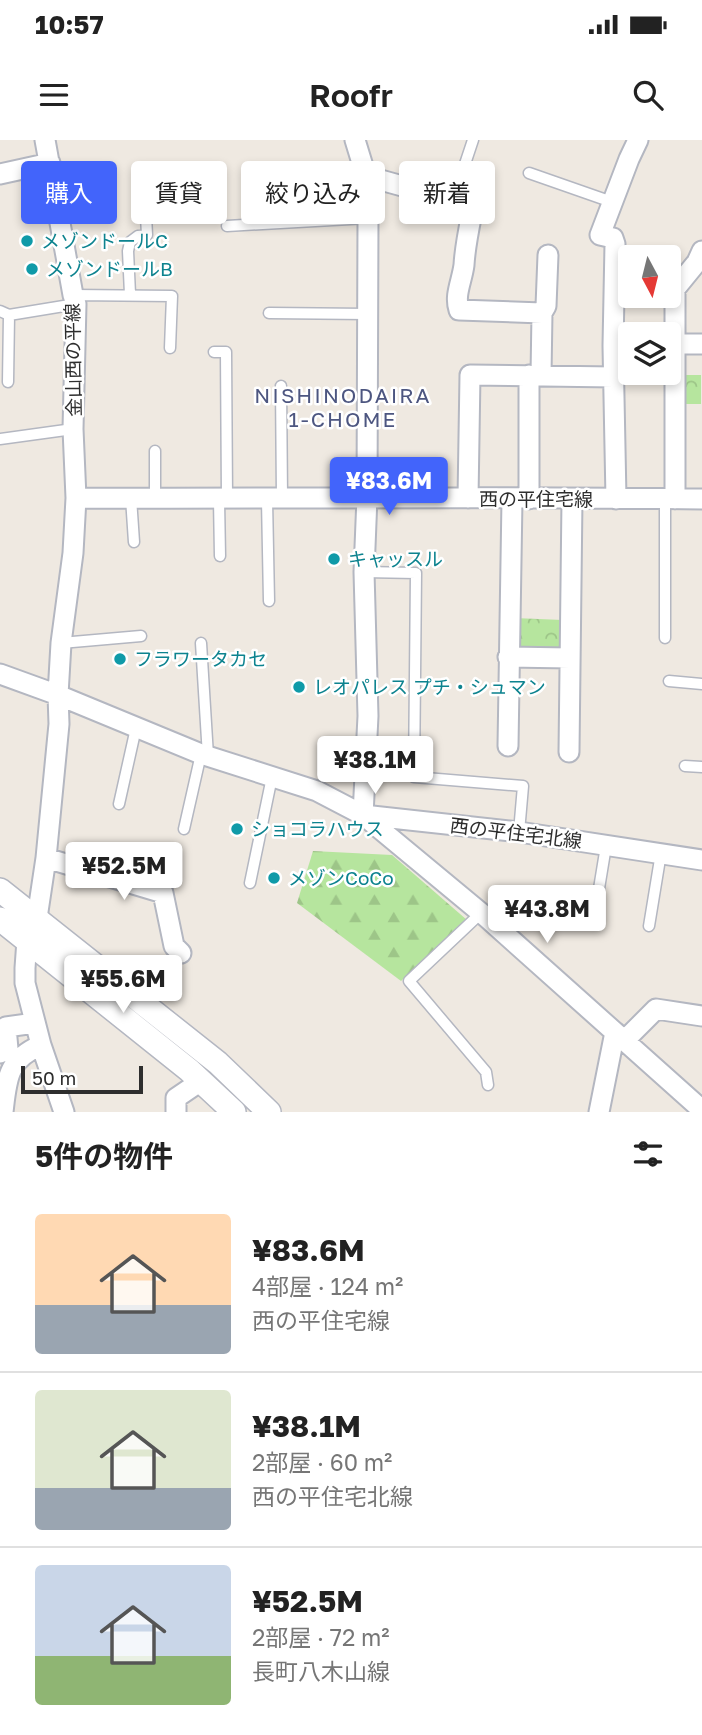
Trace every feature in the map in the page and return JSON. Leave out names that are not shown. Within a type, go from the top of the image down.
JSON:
[{"type":"street","name":"金山西の平線","points":[[45,140],[50,161]]},
{"type":"street","points":[[355,140],[361,161]]},
{"type":"street","points":[[620,322],[615,244],[613,238],[600,235],[638,140]]},
{"type":"street","points":[[0,174],[21,169]]},
{"type":"street","name":"金山西の平線","points":[[27,940],[37,918],[46,858],[59,724],[61,643],[73,553],[76,498],[73,429],[74,300],[61,224]]},
{"type":"street","points":[[368,224],[365,572],[368,716],[363,815],[481,913],[702,1110]]},
{"type":"street","points":[[470,224],[456,302],[459,310],[542,313]]},
{"type":"street","points":[[508,746],[508,657],[520,499],[542,313],[547,306],[548,255]]},
{"type":"street","points":[[673,322],[675,289],[700,259]]},
{"type":"street","points":[[681,344],[702,344]]},
{"type":"street","points":[[616,499],[614,377],[618,362]]},
{"type":"street","points":[[468,498],[470,375],[614,377]]},
{"type":"street","points":[[670,499],[671,385]]},
{"type":"street","name":"西の平住宅線","points":[[76,498],[702,499]]},
{"type":"street","points":[[569,752],[572,499]]},
{"type":"street","points":[[508,657],[570,658]]},
{"type":"street","name":"西の平住宅北線","points":[[0,674],[205,756],[317,791],[363,815],[519,832],[702,860]]},
{"type":"street","points":[[46,858],[163,893],[174,946],[181,953]]},
{"type":"street","points":[[0,890],[218,1063],[269,1112]]},
{"type":"street","points":[[0,919],[201,1081],[234,1112]]},
{"type":"street","points":[[27,940],[24,983],[41,1045],[64,1112]]},
{"type":"street","points":[[599,1112],[619,1037],[656,1009],[702,1016]]},
{"type":"street","points":[[0,1053],[8,1049],[3,1027],[35,1023]]},
{"type":"street","points":[[4,1112],[7,1082],[14,1062],[25,1052],[41,1045]]},
{"type":"street","points":[[176,1112],[176,1098],[201,1081]]},
{"type":"lane","points":[[466,161],[473,140]]},
{"type":"lane","points":[[529,173],[612,202]]},
{"type":"lane","points":[[130,294],[130,242],[138,236],[147,235],[146,224]]},
{"type":"lane","points":[[227,226],[262,224]]},
{"type":"lane","points":[[8,382],[4,313],[74,300],[130,294],[172,296],[170,348]]},
{"type":"lane","points":[[269,313],[368,314]]},
{"type":"lane","points":[[214,352],[226,352],[220,556]]},
{"type":"lane","points":[[269,601],[281,386]]},
{"type":"lane","points":[[0,439],[73,429]]},
{"type":"lane","points":[[155,451],[155,499]]},
{"type":"lane","points":[[131,498],[134,542]]},
{"type":"lane","points":[[665,638],[670,499]]},
{"type":"lane","points":[[365,572],[416,573],[414,777],[523,786],[519,832]]},
{"type":"lane","points":[[61,643],[141,636]]},
{"type":"lane","points":[[184,829],[205,756],[201,643]]},
{"type":"lane","points":[[670,681],[702,684]]},
{"type":"lane","points":[[119,804],[136,728]]},
{"type":"lane","points":[[685,766],[702,767]]},
{"type":"lane","points":[[250,883],[272,777]]},
{"type":"lane","points":[[594,919],[606,846]]},
{"type":"lane","points":[[649,926],[661,853]]},
{"type":"lane","points":[[481,913],[410,981],[486,1072],[488,1085]]},
{"type":"green space","points":[[681,375],[701,375],[701,404],[677,404]]},
{"type":"green space","points":[[514,618],[563,620],[563,645],[560,651],[515,648]]},
{"type":"green space","points":[[313,851],[392,855],[467,920],[401,981],[297,903]]},
{"type":"place","name":"メゾンドールC","points":[[27,241]]},
{"type":"place","name":"メゾンドールB","points":[[32,269]]},
{"type":"place","name":"キャッスル","points":[[334,559]]},
{"type":"place","name":"フラワータカセ","points":[[120,659]]},
{"type":"place","name":"レオパレス プチ・シュマン","points":[[299,687]]},
{"type":"place","name":"ショコラハウス","points":[[237,829]]},
{"type":"place","name":"メゾンCoCo","points":[[274,878]]},
{"type":"district","name":"NISHINODAIRA 1-CHOME","points":[[343,408]]}]
